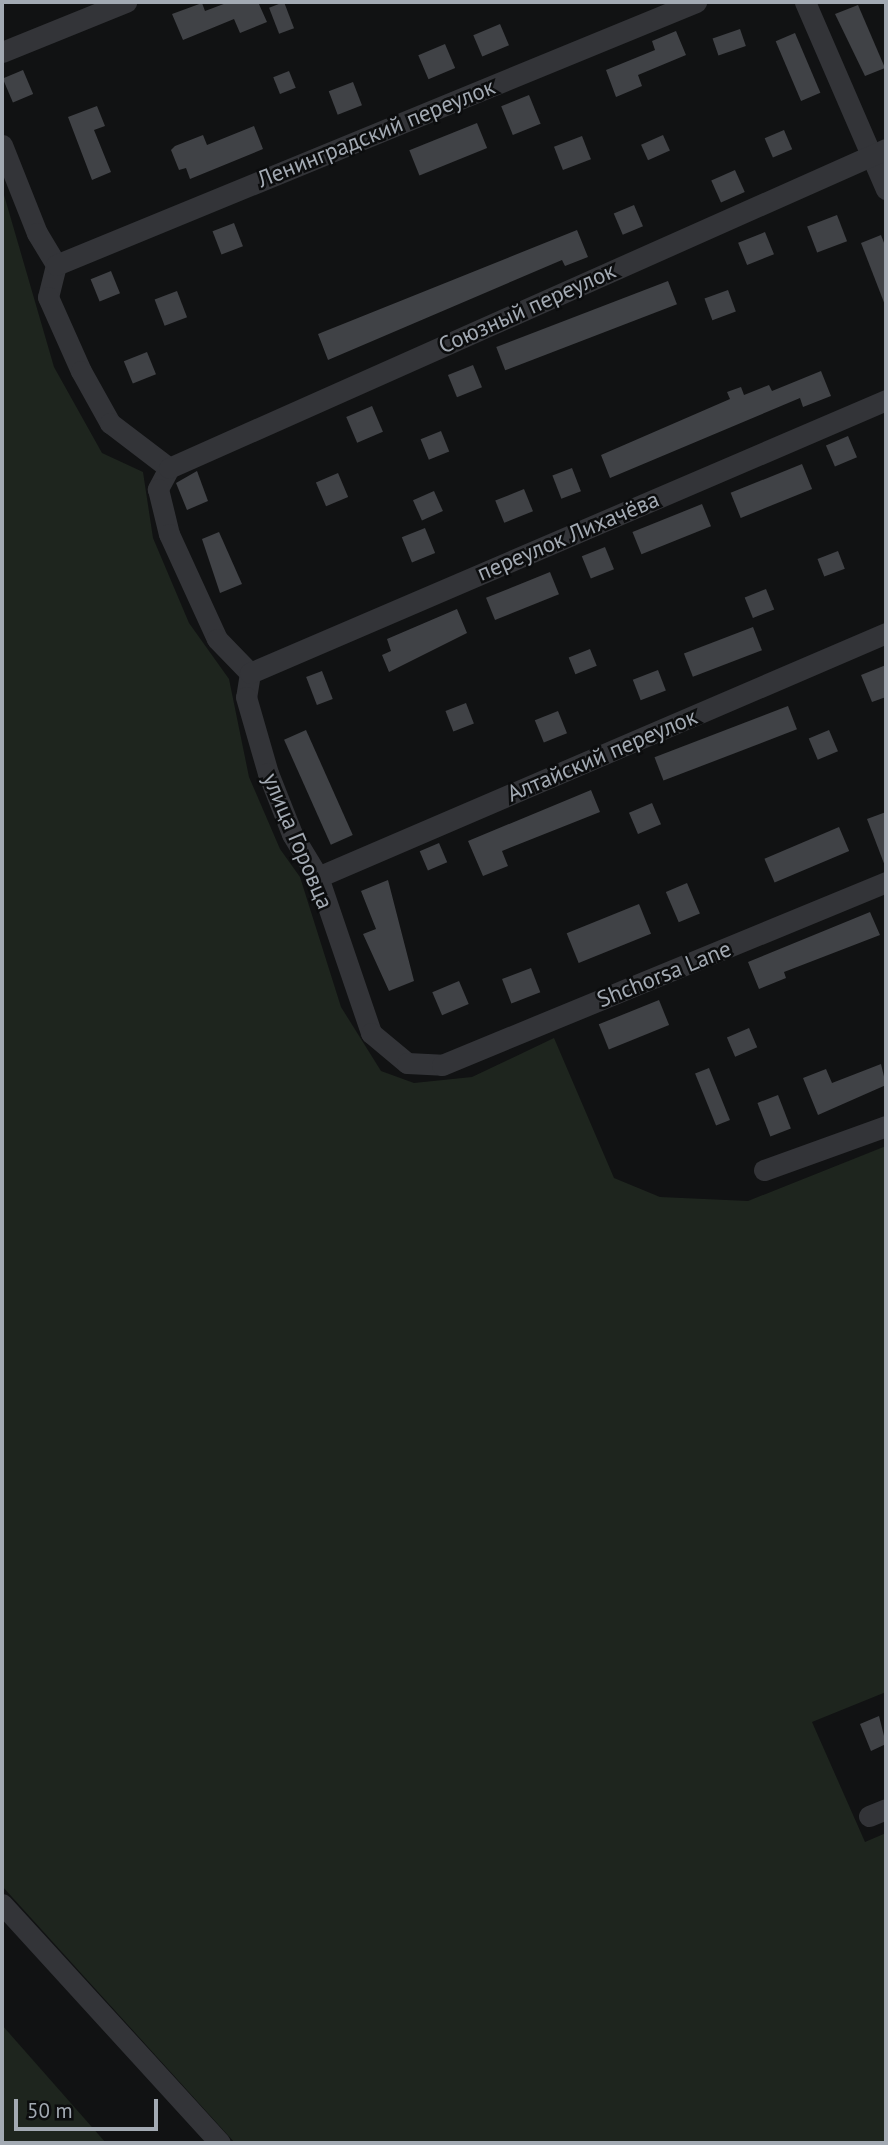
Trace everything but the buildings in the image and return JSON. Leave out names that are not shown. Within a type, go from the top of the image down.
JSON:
[{"type":"street","points":[[2,52],[126,2]]},
{"type":"street","name":"Ленинградский переулок","points":[[56,265],[696,2]]},
{"type":"street","points":[[805,2],[878,153],[886,189]]},
{"type":"street","points":[[2,145],[37,233],[56,265],[48,297],[87,382],[110,423],[169,468],[158,489],[187,580],[217,639],[250,673]]},
{"type":"street","name":"Союзный переулок","points":[[169,468],[878,153]]},
{"type":"street","name":"переулок Лихачёва","points":[[250,673],[886,400]]},
{"type":"street","name":"Алтайский переулок","points":[[318,877],[886,633]]},
{"type":"street","name":"улица Горовца","points":[[250,673],[247,697],[268,773],[292,834],[318,877],[371,1034],[407,1063],[442,1065]]},
{"type":"street","name":"Shchorsa Lane","points":[[442,1065],[886,882]]},
{"type":"street","points":[[764,1170],[886,1126]]},
{"type":"street","points":[[2,1904],[220,2143]]},
{"type":"shaded area","points":[[2,188],[54,367],[102,453],[143,472],[153,538],[189,623],[229,679],[249,777],[280,849],[300,877],[341,1007],[381,1071],[414,1083],[472,1077],[554,1038],[614,1178],[660,1197],[748,1201],[886,1146],[886,1692],[812,1722],[865,1842],[886,1833],[886,2143],[235,2143],[2,1886]]},
{"type":"shaded area","points":[[2,2025],[106,2143],[2,2143]]}]
